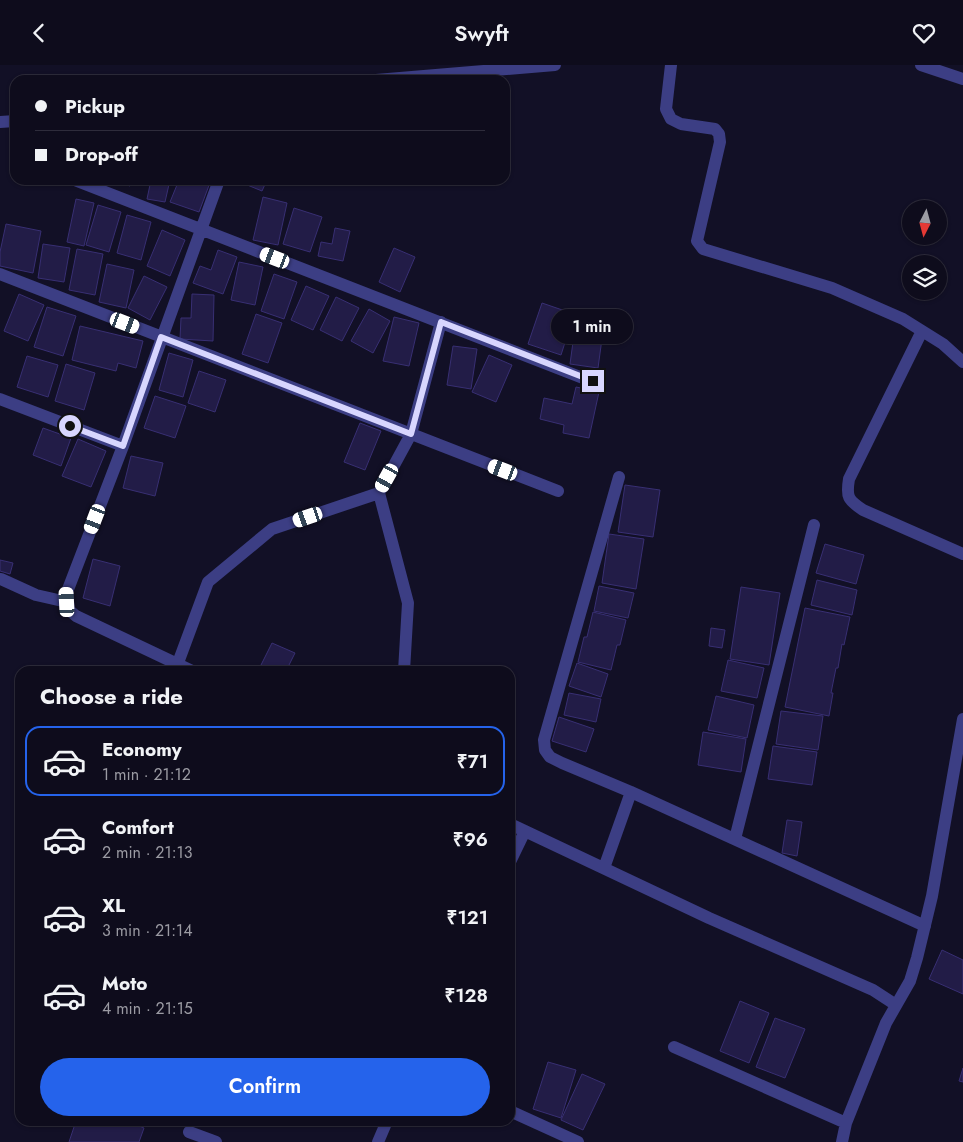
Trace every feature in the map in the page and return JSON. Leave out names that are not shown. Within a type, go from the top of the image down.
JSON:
[{"type":"street","points":[[436,75],[555,65]]},
{"type":"street","points":[[671,65],[666,109],[671,119],[681,124],[715,129],[719,134],[720,142],[698,241],[703,249],[832,288],[903,319],[943,344],[963,362]]},
{"type":"street","points":[[921,65],[963,79]]},
{"type":"street","points":[[87,185],[593,381]]},
{"type":"street","points":[[172,666],[76,616],[69,610],[67,592],[123,446],[217,185]]},
{"type":"street","points":[[0,274],[558,491]]},
{"type":"street","points":[[177,666],[208,582],[272,529],[379,493],[411,434],[441,322]]},
{"type":"street","points":[[922,331],[849,479],[846,493],[852,502],[863,510],[963,553]]},
{"type":"street","points":[[0,399],[123,446]]},
{"type":"street","points":[[619,477],[544,740],[545,750],[550,757],[631,791],[925,926]]},
{"type":"street","points":[[379,493],[408,603],[404,666]]},
{"type":"street","points":[[735,839],[814,525]]},
{"type":"street","points":[[1,579],[36,595],[67,602]]},
{"type":"street","points":[[842,1142],[846,1123],[886,1023],[910,981],[932,896],[963,719]]},
{"type":"street","points":[[604,869],[631,791]]},
{"type":"street","points":[[515,826],[709,918],[873,990],[896,1005]]},
{"type":"street","points":[[515,852],[525,831]]},
{"type":"street","points":[[674,1047],[846,1123]]},
{"type":"street","points":[[515,1113],[578,1142]]},
{"type":"street","points":[[378,1142],[385,1126]]},
{"type":"street","points":[[189,1133],[216,1142]]},
{"type":"building","points":[[150,185],[169,185],[165,202],[147,199]]},
{"type":"building","points":[[177,185],[209,185],[199,212],[170,202]]},
{"type":"building","points":[[247,185],[265,185],[262,191]]},
{"type":"building","points":[[263,197],[287,203],[278,245],[253,240]]},
{"type":"building","points":[[76,199],[94,203],[84,246],[67,242]]},
{"type":"building","points":[[98,205],[121,212],[109,252],[86,245]]},
{"type":"building","points":[[294,208],[322,217],[310,252],[283,244]]},
{"type":"building","points":[[127,215],[151,222],[141,260],[117,253]]},
{"type":"building","points":[[6,224],[41,231],[33,273],[0,266],[0,252]]},
{"type":"building","points":[[335,228],[350,231],[343,261],[318,256],[321,242],[332,244]]},
{"type":"building","points":[[162,230],[185,240],[170,276],[147,266]]},
{"type":"building","points":[[43,244],[70,248],[64,282],[38,278]]},
{"type":"building","points":[[394,248],[415,257],[400,292],[379,282]]},
{"type":"building","points":[[77,249],[103,254],[95,295],[69,290]]},
{"type":"building","points":[[218,250],[237,257],[223,294],[193,283],[200,266],[211,270]]},
{"type":"building","points":[[239,262],[263,267],[255,305],[231,300]]},
{"type":"building","points":[[107,264],[134,270],[126,308],[99,302]]},
{"type":"building","points":[[274,274],[297,282],[284,319],[261,311]]},
{"type":"building","points":[[144,276],[167,287],[150,320],[128,308]]},
{"type":"building","points":[[306,286],[329,296],[313,330],[291,320]]},
{"type":"building","points":[[19,294],[44,305],[28,341],[4,331]]},
{"type":"building","points":[[192,294],[214,295],[213,341],[180,339],[181,318],[191,318]]},
{"type":"building","points":[[336,297],[359,308],[342,341],[320,330]]},
{"type":"building","points":[[542,303],[574,314],[561,355],[528,344]]},
{"type":"building","points":[[47,307],[76,316],[63,356],[34,347]]},
{"type":"building","points":[[369,309],[390,321],[373,353],[351,341]]},
{"type":"building","points":[[256,314],[282,323],[268,363],[242,354]]},
{"type":"building","points":[[394,317],[419,323],[409,366],[383,361]]},
{"type":"building","points":[[576,320],[604,324],[598,368],[570,364]]},
{"type":"building","points":[[80,326],[143,341],[136,368],[118,363],[116,371],[72,360]]},
{"type":"building","points":[[453,346],[477,349],[471,389],[447,385]]},
{"type":"building","points":[[169,353],[193,360],[183,397],[159,390]]},
{"type":"building","points":[[489,355],[512,365],[496,402],[472,392]]},
{"type":"building","points":[[27,356],[58,365],[48,397],[17,387]]},
{"type":"building","points":[[66,364],[95,373],[84,410],[55,401]]},
{"type":"building","points":[[199,371],[226,380],[215,412],[188,403]]},
{"type":"building","points":[[576,387],[599,392],[589,438],[563,433],[564,425],[540,419],[544,398],[572,404]]},
{"type":"building","points":[[155,396],[186,406],[175,438],[144,428]]},
{"type":"building","points":[[360,423],[381,431],[365,470],[344,462]]},
{"type":"building","points":[[43,428],[71,438],[61,466],[33,455]]},
{"type":"building","points":[[78,439],[106,451],[91,487],[62,476]]},
{"type":"building","points":[[131,456],[163,463],[155,496],[123,488]]},
{"type":"building","points":[[625,485],[660,490],[653,537],[618,532]]},
{"type":"building","points":[[609,534],[644,539],[636,589],[602,583]]},
{"type":"building","points":[[825,544],[864,555],[856,584],[816,573]]},
{"type":"building","points":[[93,559],[120,566],[110,606],[83,598]]},
{"type":"building","points":[[0,560],[13,563],[10,574],[0,571]]},
{"type":"building","points":[[817,580],[857,590],[852,615],[811,605]]},
{"type":"building","points":[[599,586],[634,593],[628,618],[594,611]]},
{"type":"building","points":[[741,587],[780,593],[769,665],[730,659]]},
{"type":"building","points":[[805,608],[850,617],[844,645],[842,644],[838,668],[836,668],[829,716],[785,707]]},
{"type":"building","points":[[593,612],[626,620],[611,670],[578,662]]},
{"type":"building","points":[[711,628],[725,630],[722,648],[709,646]]},
{"type":"building","points":[[272,643],[295,653],[288,666],[260,666]]},
{"type":"building","points":[[728,660],[764,668],[757,698],[721,691]]},
{"type":"building","points":[[577,663],[608,674],[601,697],[569,686]]},
{"type":"building","points":[[569,693],[601,699],[596,722],[564,715]]},
{"type":"building","points":[[716,696],[754,705],[747,738],[708,730]]},
{"type":"building","points":[[781,711],[823,716],[818,750],[776,744]]},
{"type":"building","points":[[559,717],[594,729],[586,752],[552,741]]},
{"type":"building","points":[[703,732],[746,739],[741,772],[698,765]]},
{"type":"building","points":[[773,746],[817,752],[812,785],[768,779]]},
{"type":"building","points":[[787,820],[802,822],[797,856],[782,853]]},
{"type":"building","points":[[942,950],[963,960],[963,994],[929,979]]},
{"type":"building","points":[[740,1001],[769,1013],[749,1063],[720,1051]]},
{"type":"building","points":[[775,1018],[805,1029],[785,1078],[756,1067]]},
{"type":"building","points":[[548,1062],[576,1070],[561,1118],[533,1109]]},
{"type":"building","points":[[963,1068],[963,1082],[959,1081]]},
{"type":"building","points":[[582,1074],[605,1084],[583,1130],[561,1120]]},
{"type":"building","points":[[74,1126],[139,1126],[144,1128],[139,1142],[69,1142]]},
{"type":"route","points":[[70,426],[123,446],[161,337],[411,434],[441,322],[593,381]]}]
